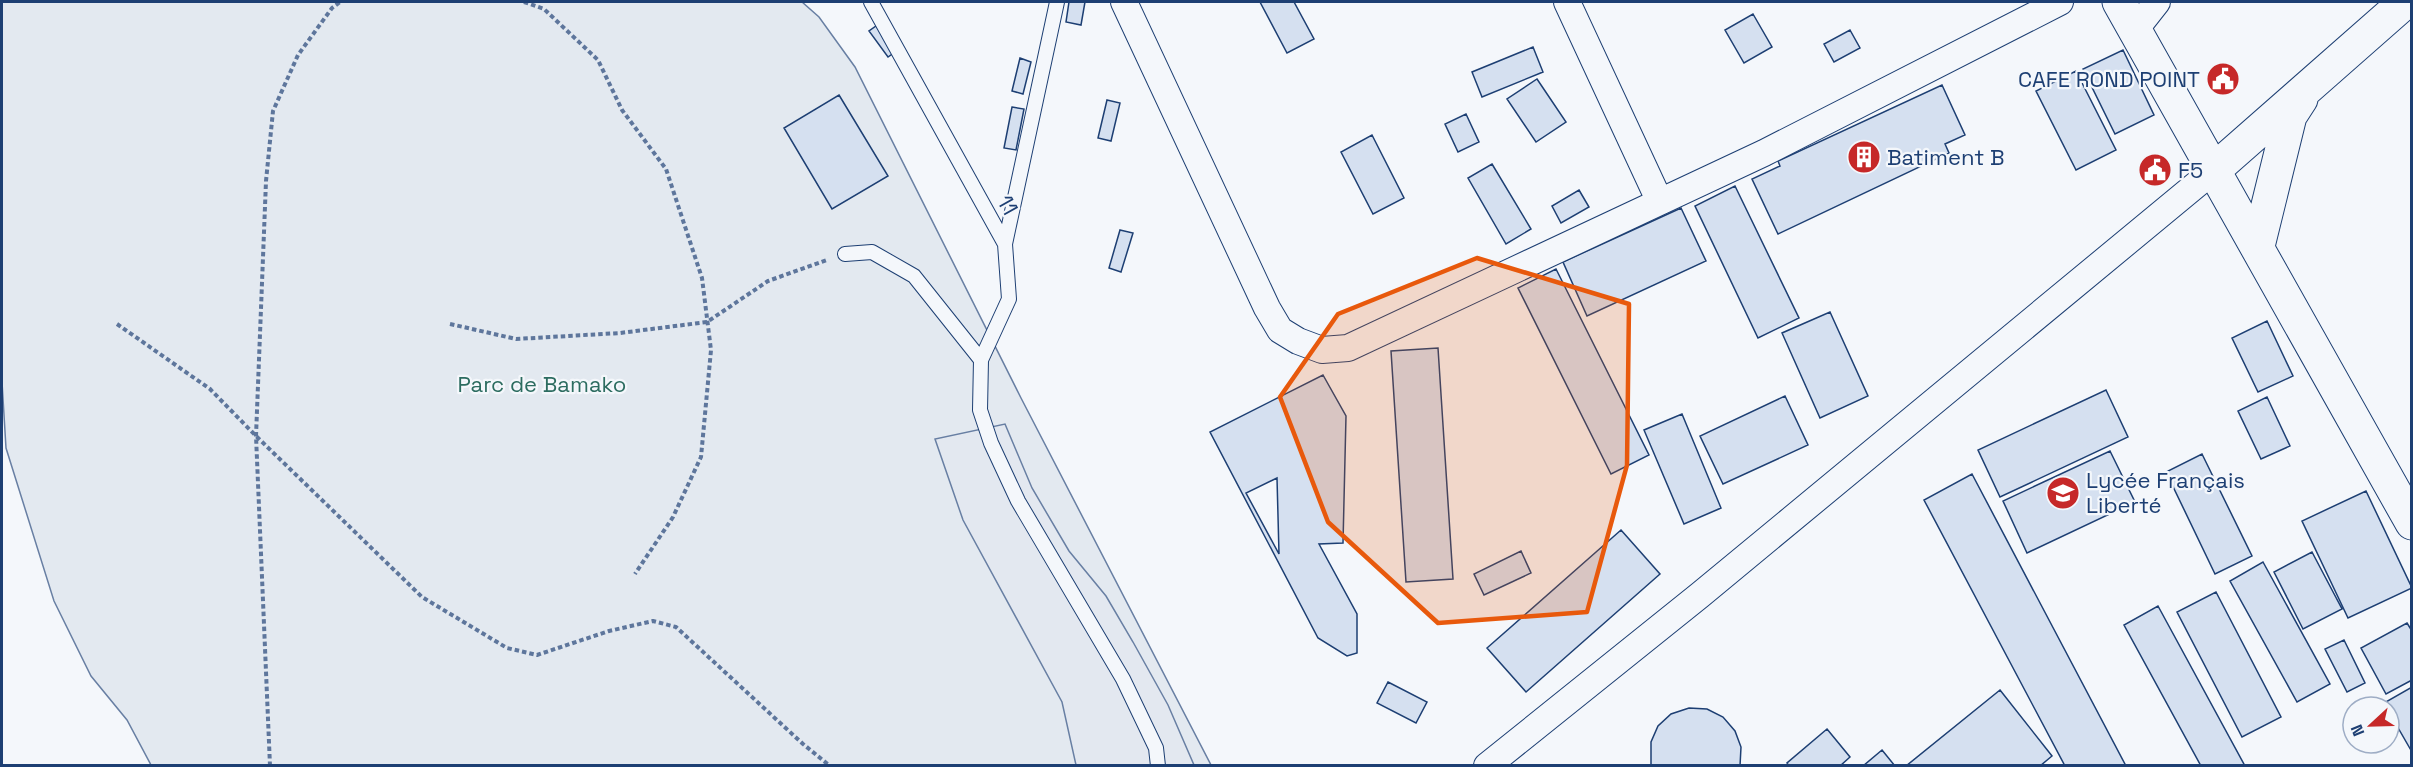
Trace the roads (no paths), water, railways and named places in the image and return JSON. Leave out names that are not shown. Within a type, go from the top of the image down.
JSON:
[{"type":"main road","points":[[2119,2],[2412,523]]},
{"type":"main road","points":[[2214,170],[2404,2]]},
{"type":"main road","points":[[2258,246],[2290,116],[2307,88]]},
{"type":"street","points":[[1124,2],[1267,309],[1280,330],[1322,350],[1348,348],[1659,200],[1764,153],[2060,2]]},
{"type":"street","points":[[1567,2],[1659,200]]},
{"type":"street","points":[[2135,30],[2157,2]]},
{"type":"street","points":[[1487,765],[1700,595],[2214,170]]},
{"type":"lane","name":"11","points":[[871,2],[1005,244]]},
{"type":"lane","name":"11","points":[[1005,244],[1057,2]]},
{"type":"lane","points":[[1005,244],[1009,299],[981,360],[980,410],[1018,501],[1123,679],[1156,748],[1158,765]]},
{"type":"lane","points":[[845,254],[872,252],[914,276],[981,360]]},
{"type":"place","name":"CAFE ROND POINT","points":[[2223,79]]},
{"type":"place","name":"Batiment B","points":[[1864,157]]},
{"type":"place","name":"F5","points":[[2155,170]]},
{"type":"place","name":"Lycée Français Liberté","points":[[2063,493]]},
{"type":"park label","name":"Parc de Bamako","points":[[542,384]]}]
